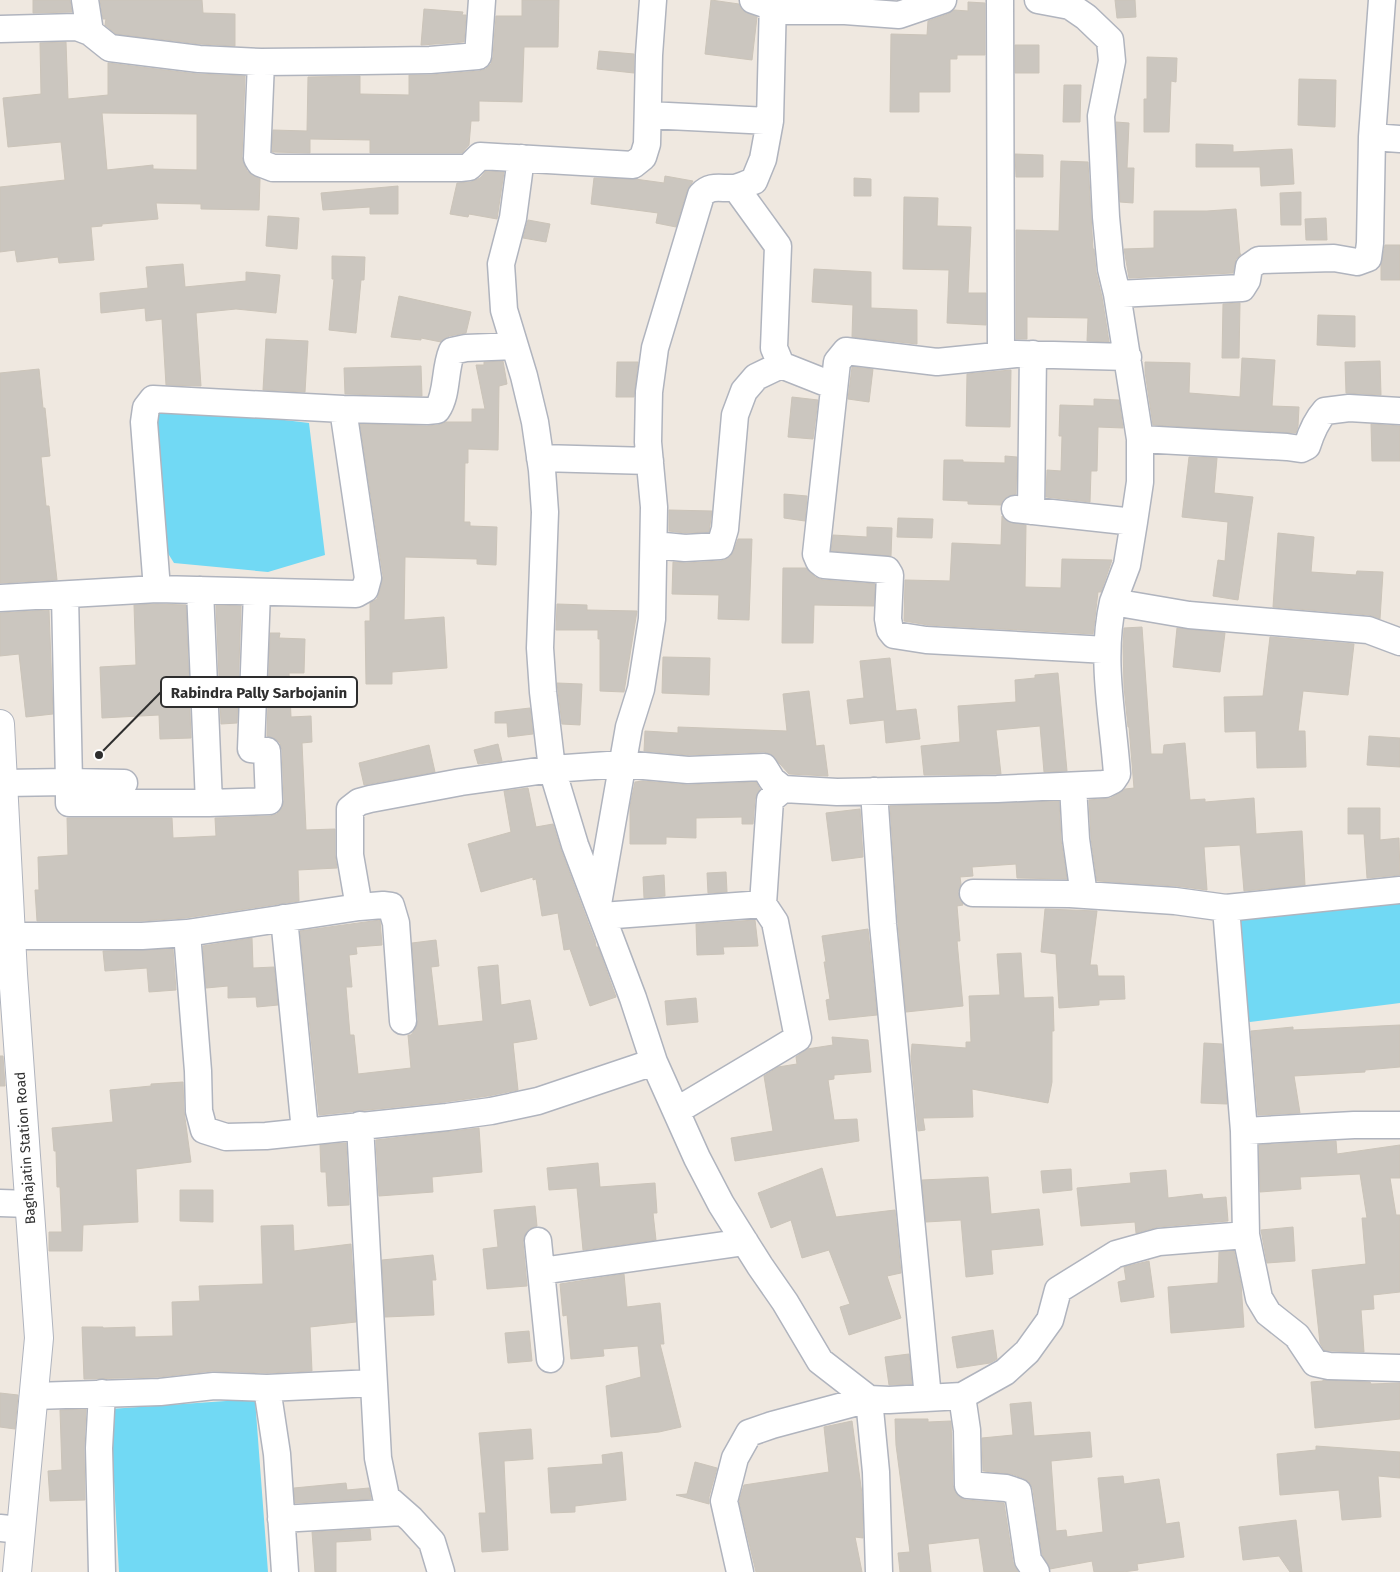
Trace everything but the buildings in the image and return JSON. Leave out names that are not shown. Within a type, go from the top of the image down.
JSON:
[{"type":"street","points":[[85,0],[90,32]]},
{"type":"street","points":[[0,29],[77,27],[90,32],[110,48],[199,59],[261,62],[430,60],[478,56],[482,0]]},
{"type":"street","points":[[261,62],[257,158],[264,165],[273,168],[460,168],[469,167],[480,156],[633,165],[642,157],[647,144],[653,0]]},
{"type":"street","points":[[600,910],[628,727],[641,689],[652,619],[654,507],[648,442],[649,392],[655,348],[701,195],[706,189],[712,187],[736,188],[754,181],[763,158],[770,121],[766,2],[785,11],[845,11],[899,15],[944,0]]},
{"type":"street","points":[[1000,0],[1001,355]]},
{"type":"street","points":[[359,907],[350,854],[350,809],[359,802],[461,782],[552,769],[622,764],[688,770],[764,767],[772,780],[783,789],[837,792],[1073,786],[1105,784],[1113,780],[1117,774],[1110,713],[1107,650],[1108,624],[1113,602],[1127,565],[1140,482],[1140,439],[1128,357],[1111,269],[1101,116],[1112,61],[1110,40],[1086,17],[1070,6],[1038,0]]},
{"type":"street","points":[[1117,294],[1242,288],[1247,280],[1249,267],[1258,260],[1334,258],[1356,262],[1368,258],[1370,243],[1372,137],[1382,0]]},
{"type":"street","points":[[648,115],[770,121]]},
{"type":"street","points":[[1372,137],[1400,139]]},
{"type":"street","points":[[522,158],[512,218],[501,264],[504,310],[524,376],[535,422],[540,458],[545,512],[540,648],[552,769],[575,845],[654,1062],[721,1204],[785,1302],[820,1362],[869,1399],[876,1472],[879,1572]]},
{"type":"street","points":[[736,188],[778,246],[774,348],[781,365]]},
{"type":"street","points":[[157,589],[144,422],[146,408],[154,399],[427,412],[437,410],[442,402],[447,364],[452,351],[466,348],[514,346]]},
{"type":"street","points":[[1107,650],[926,640],[894,635],[890,630],[888,619],[890,575],[887,570],[824,565],[819,561],[816,554],[837,362],[846,351],[937,362],[1001,355],[1033,354],[1128,357]]},
{"type":"street","points":[[1033,354],[1023,510],[1134,522]]},
{"type":"street","points":[[654,545],[685,548],[720,546],[725,528],[735,415],[744,390],[756,376],[781,365],[834,386]]},
{"type":"street","points":[[1140,439],[1287,447],[1301,450],[1307,446],[1315,426],[1325,411],[1349,408],[1400,411]]},
{"type":"street","points":[[0,598],[157,589],[356,594],[365,589],[368,578],[343,409]]},
{"type":"street","points":[[540,458],[650,461]]},
{"type":"street","points":[[200,590],[209,803]]},
{"type":"street","points":[[65,595],[69,804],[209,803],[269,801],[267,751],[251,749],[257,592]]},
{"type":"street","points":[[1113,602],[1189,615],[1368,630],[1400,642]]},
{"type":"street","name":"Baghajatin Station Road","points":[[0,724],[11,936],[39,1338],[34,1396],[10,1529],[17,1572]]},
{"type":"street","points":[[3,783],[124,782]]},
{"type":"street","points":[[1073,786],[1076,839],[1084,895]]},
{"type":"street","points":[[676,1112],[798,1038],[775,922],[763,904],[770,800],[783,789]]},
{"type":"street","points":[[874,791],[884,934],[928,1398]]},
{"type":"street","points":[[973,893],[1084,895],[1175,901],[1226,908],[1400,890]]},
{"type":"street","points":[[600,910],[763,904]]},
{"type":"street","points":[[11,936],[142,936],[187,933],[359,907],[391,906],[396,923],[403,1021]]},
{"type":"street","points":[[1226,908],[1244,1131],[1246,1235],[1259,1298],[1268,1313],[1297,1336],[1315,1364],[1400,1368]]},
{"type":"street","points":[[284,918],[305,1131]]},
{"type":"street","points":[[187,933],[198,1071],[199,1111],[204,1130],[226,1137],[266,1136],[447,1117],[501,1109],[538,1101],[654,1062]]},
{"type":"street","points":[[1244,1131],[1400,1124]]},
{"type":"street","points":[[360,1125],[378,1458],[386,1497],[432,1542],[441,1572]]},
{"type":"street","points":[[0,1203],[29,1204]]},
{"type":"street","points":[[740,1572],[724,1501],[735,1458],[749,1433],[869,1399],[889,1400],[962,1396],[1005,1372],[1027,1352],[1050,1320],[1058,1290],[1116,1254],[1159,1242],[1246,1235]]},
{"type":"street","points":[[538,1241],[550,1359]]},
{"type":"street","points":[[541,1271],[745,1242]]},
{"type":"street","points":[[34,1396],[160,1392],[214,1386],[267,1388],[373,1383]]},
{"type":"street","points":[[267,1388],[277,1454],[285,1572]]},
{"type":"street","points":[[102,1393],[99,1448],[102,1572]]},
{"type":"street","points":[[962,1396],[967,1430],[968,1485],[1006,1488],[1018,1492],[1028,1560],[1036,1572]]},
{"type":"street","points":[[281,1519],[402,1512]]},
{"type":"water","points":[[155,404],[309,423],[325,555],[268,572],[174,563],[154,531]]},
{"type":"water","points":[[1400,903],[1400,1003],[1250,1022],[1237,1017],[1231,937],[1249,908]]},
{"type":"water","points":[[255,1399],[268,1572],[119,1572],[110,1409]]},
{"type":"place","name":"Rabindra Pally Sarbojanin","points":[[99,755]]}]
